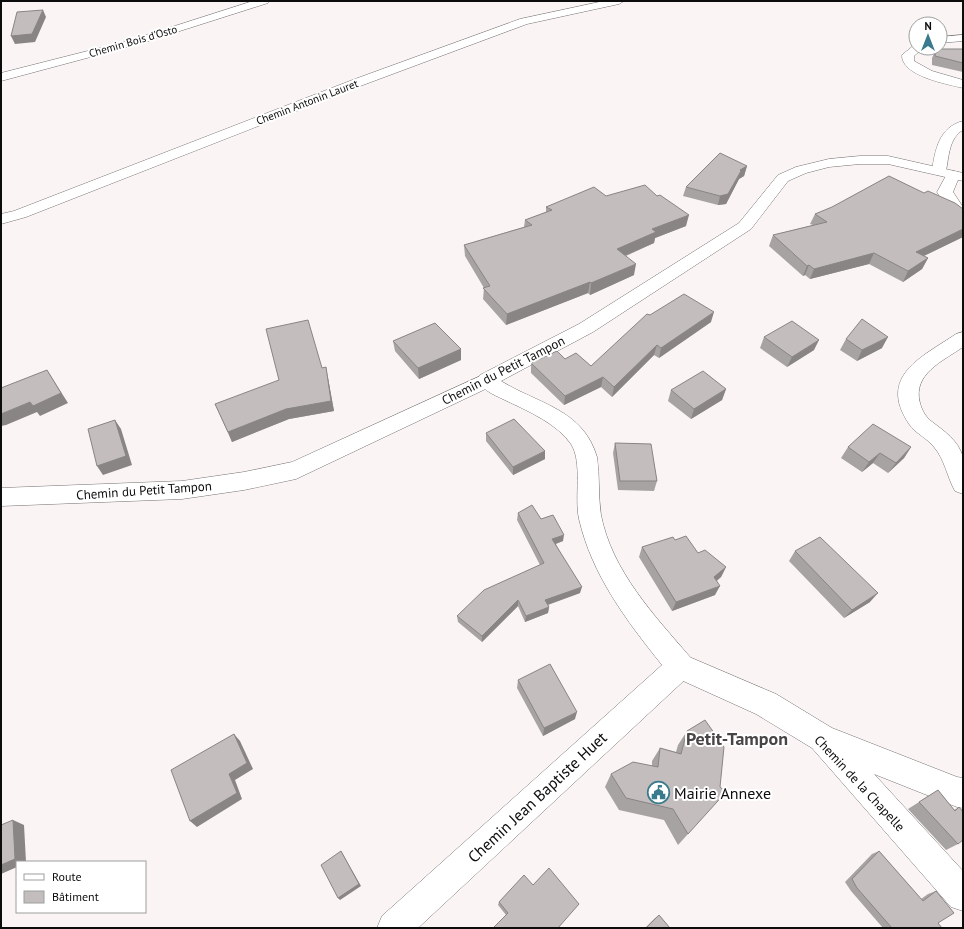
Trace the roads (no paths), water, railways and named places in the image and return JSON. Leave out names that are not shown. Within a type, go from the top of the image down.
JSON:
[{"type":"street","name":"Chemin Bois d'Osto","points":[[1,77],[135,42],[264,1]]},
{"type":"street","name":"Chemin Antonin Lauret","points":[[1,219],[27,212],[359,82],[524,21],[619,1]]},
{"type":"street","points":[[948,39],[963,38]]},
{"type":"street","points":[[908,56],[910,65],[918,70],[963,84]]},
{"type":"street","points":[[963,125],[957,127],[947,138],[952,174],[945,192],[955,208],[963,215]]},
{"type":"street","name":"Chemin du Petit Tampon","points":[[1,497],[182,490],[244,481],[296,470],[487,380],[586,328],[745,226],[783,178],[801,170],[829,163],[860,160],[888,160],[952,174]]},
{"type":"street","points":[[963,338],[916,371],[909,383],[907,396],[911,410],[922,424],[942,440],[952,458],[963,485]]},
{"type":"street","name":"Chemin de la Chapelle","points":[[487,380],[495,387],[568,426],[579,440],[586,455],[590,516],[602,555],[631,607],[680,666],[766,704],[822,738],[963,895]]},
{"type":"street","name":"Chemin Jean Baptiste Huet","points":[[394,928],[680,666]]},
{"type":"street","points":[[822,738],[957,792],[963,793]]},
{"type":"place","name":"Mairie Annexe","points":[[659,793]]},
{"type":"district","name":"Petit-Tampon","points":[[737,739]]}]
